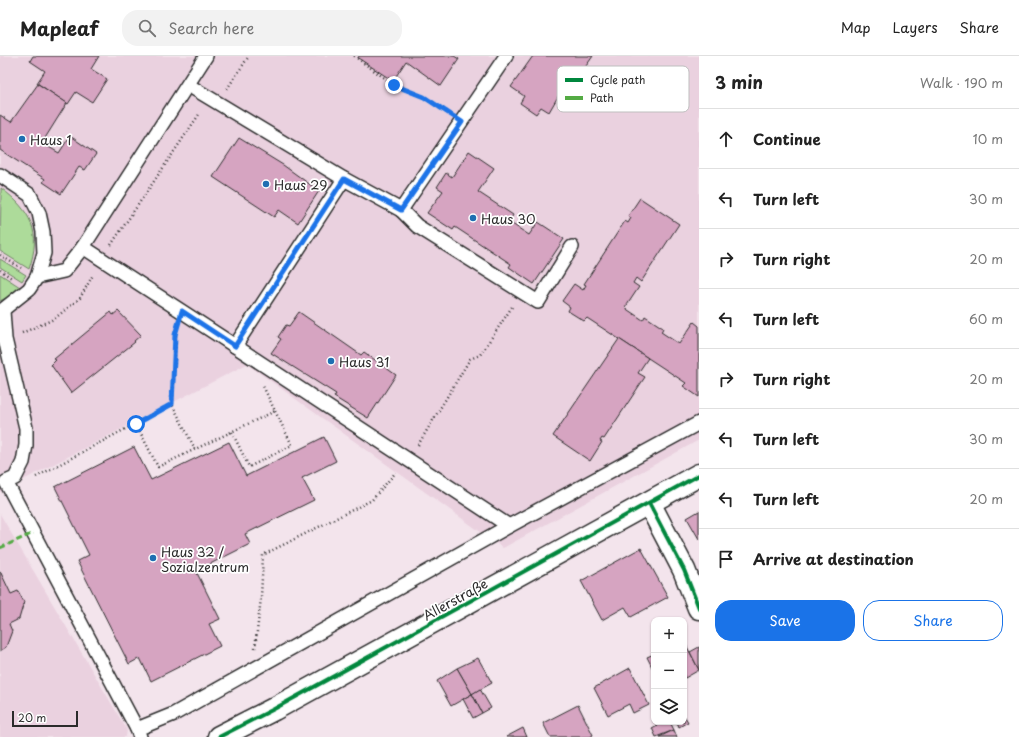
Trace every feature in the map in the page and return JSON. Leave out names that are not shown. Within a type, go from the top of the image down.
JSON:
[{"type":"street","name":"Allerstraße","points":[[219,737],[274,709],[699,475]]},
{"type":"street","points":[[650,503],[684,570],[699,608]]},
{"type":"lane","points":[[37,277],[64,271],[84,247],[206,56]]},
{"type":"lane","points":[[401,210],[506,56]]},
{"type":"lane","points":[[188,85],[344,179],[401,210],[417,226],[538,302],[572,247]]},
{"type":"lane","points":[[0,176],[30,195],[38,214],[43,232],[44,253],[37,277],[29,289],[2,312],[5,339],[26,428],[26,445],[23,462],[15,478],[6,482],[139,733],[509,526],[699,423]]},
{"type":"lane","points":[[235,346],[344,179]]},
{"type":"lane","points":[[84,247],[509,526]]},
{"type":"path","points":[[210,98],[224,93],[249,56]]},
{"type":"path","points":[[354,56],[394,85],[424,97],[462,122]]},
{"type":"path","points":[[0,255],[37,277]]},
{"type":"path","points":[[252,669],[261,598],[263,555],[372,500],[408,460],[470,359],[480,355],[522,292]]},
{"type":"path","points":[[182,311],[175,335],[172,404],[196,449]]},
{"type":"path","points":[[232,432],[249,467],[292,445],[249,355]]},
{"type":"path","points":[[11,490],[172,404]]},
{"type":"path","points":[[136,424],[158,467],[275,411]]},
{"type":"shaded area","points":[[0,56],[699,56],[699,440],[503,548],[247,364],[0,492]]},
{"type":"shaded area","points":[[0,514],[127,730],[126,737],[0,737]]},
{"type":"green space","points":[[1,188],[20,205],[31,223],[34,233],[34,244],[33,256],[29,269],[0,251]]},
{"type":"green space","points":[[0,259],[26,275],[22,281],[0,267]]},
{"type":"green space","points":[[0,274],[20,287],[10,296],[0,301]]},
{"type":"building","points":[[33,56],[99,56],[91,69],[107,79],[92,102],[76,92],[68,104],[37,83],[45,71],[30,61]]},
{"type":"building","points":[[359,56],[454,56],[459,59],[441,86],[406,61],[393,81],[358,58]]},
{"type":"building","points":[[533,56],[593,56],[586,66],[557,66],[557,98],[549,112],[541,107],[536,114],[520,103],[524,96],[511,87]]},
{"type":"building","name":"Haus 1","points":[[38,84],[67,103],[42,143],[59,153],[70,136],[96,154],[85,170],[79,167],[61,194],[43,182],[45,179],[0,150],[0,115],[11,122]]},
{"type":"building","name":"Haus 29","points":[[239,138],[283,165],[319,191],[298,223],[279,210],[274,217],[213,177]]},
{"type":"building","name":"Haus 30","points":[[469,151],[494,168],[478,192],[513,215],[509,222],[529,235],[538,222],[564,239],[534,284],[509,267],[511,264],[455,227],[453,230],[427,213],[443,191],[437,187],[446,173],[452,177]]},
{"type":"building","points":[[640,198],[679,224],[641,282],[636,278],[633,283],[639,287],[625,308],[643,320],[645,316],[663,328],[661,332],[679,344],[694,322],[699,326],[699,397],[683,386],[686,383],[619,339],[587,318],[584,321],[568,311],[570,307],[562,301],[574,284],[583,290],[586,285],[584,284],[625,221],[628,223],[631,218],[628,216]]},
{"type":"building","points":[[118,311],[141,335],[134,341],[135,342],[71,393],[51,365],[56,360],[54,359],[111,312],[113,315]]},
{"type":"building","name":"Haus 31","points":[[299,312],[361,355],[364,352],[396,375],[368,418],[334,397],[336,394],[271,353],[281,339],[278,337],[286,325],[289,326]]},
{"type":"building","points":[[619,339],[648,358],[638,373],[645,377],[604,439],[602,438],[600,441],[602,442],[590,461],[553,436]]},
{"type":"building","name":"Haus 32 / Sozialzentrum","points":[[324,437],[336,461],[302,478],[314,500],[245,534],[250,544],[196,571],[220,619],[209,624],[220,646],[151,681],[140,658],[129,664],[77,561],[89,555],[55,487],[134,447],[151,480],[229,442],[246,476]]},
{"type":"building","points":[[699,511],[699,539],[687,518]]},
{"type":"building","points":[[641,548],[668,597],[631,617],[625,607],[602,620],[581,581]]},
{"type":"building","points":[[0,571],[11,594],[18,591],[24,602],[19,619],[9,624],[12,631],[6,647],[0,651]]},
{"type":"building","points":[[687,647],[699,670],[687,677]]},
{"type":"building","points":[[699,647],[699,670],[690,652]]},
{"type":"building","points":[[651,655],[651,665],[647,657]]},
{"type":"building","points":[[478,658],[492,683],[472,694],[457,668]]},
{"type":"building","points":[[457,668],[472,694],[451,706],[437,681]]},
{"type":"building","points":[[630,668],[649,705],[633,713],[629,704],[608,715],[594,688]]},
{"type":"building","points":[[480,689],[491,708],[482,713],[472,694]]},
{"type":"building","points":[[472,694],[482,713],[473,718],[463,699]]},
{"type":"building","points":[[578,705],[593,735],[590,737],[550,737],[543,723]]},
{"type":"building","points":[[658,725],[672,725],[674,730],[656,737],[652,728]]},
{"type":"building","points":[[523,728],[527,737],[506,737]]},
{"type":"building","points":[[674,730],[677,737],[659,737]]},
{"type":"marked path","points":[[0,548],[33,533]]},
{"type":"cycle path","points":[[219,737],[274,709],[699,475]]},
{"type":"cycle path","points":[[649,503],[684,570],[699,608]]},
{"type":"place","name":"Haus 1","points":[[22,139]]},
{"type":"place","name":"Haus 29","points":[[266,184]]},
{"type":"place","name":"Haus 30","points":[[473,218]]},
{"type":"place","name":"Haus 31","points":[[331,361]]},
{"type":"place","name":"Haus 32 / Sozialzentrum","points":[[153,558]]},
{"type":"route","points":[[136,424],[172,404],[175,335],[182,311],[235,346],[344,179],[401,210],[462,122],[424,97],[394,85]]}]
